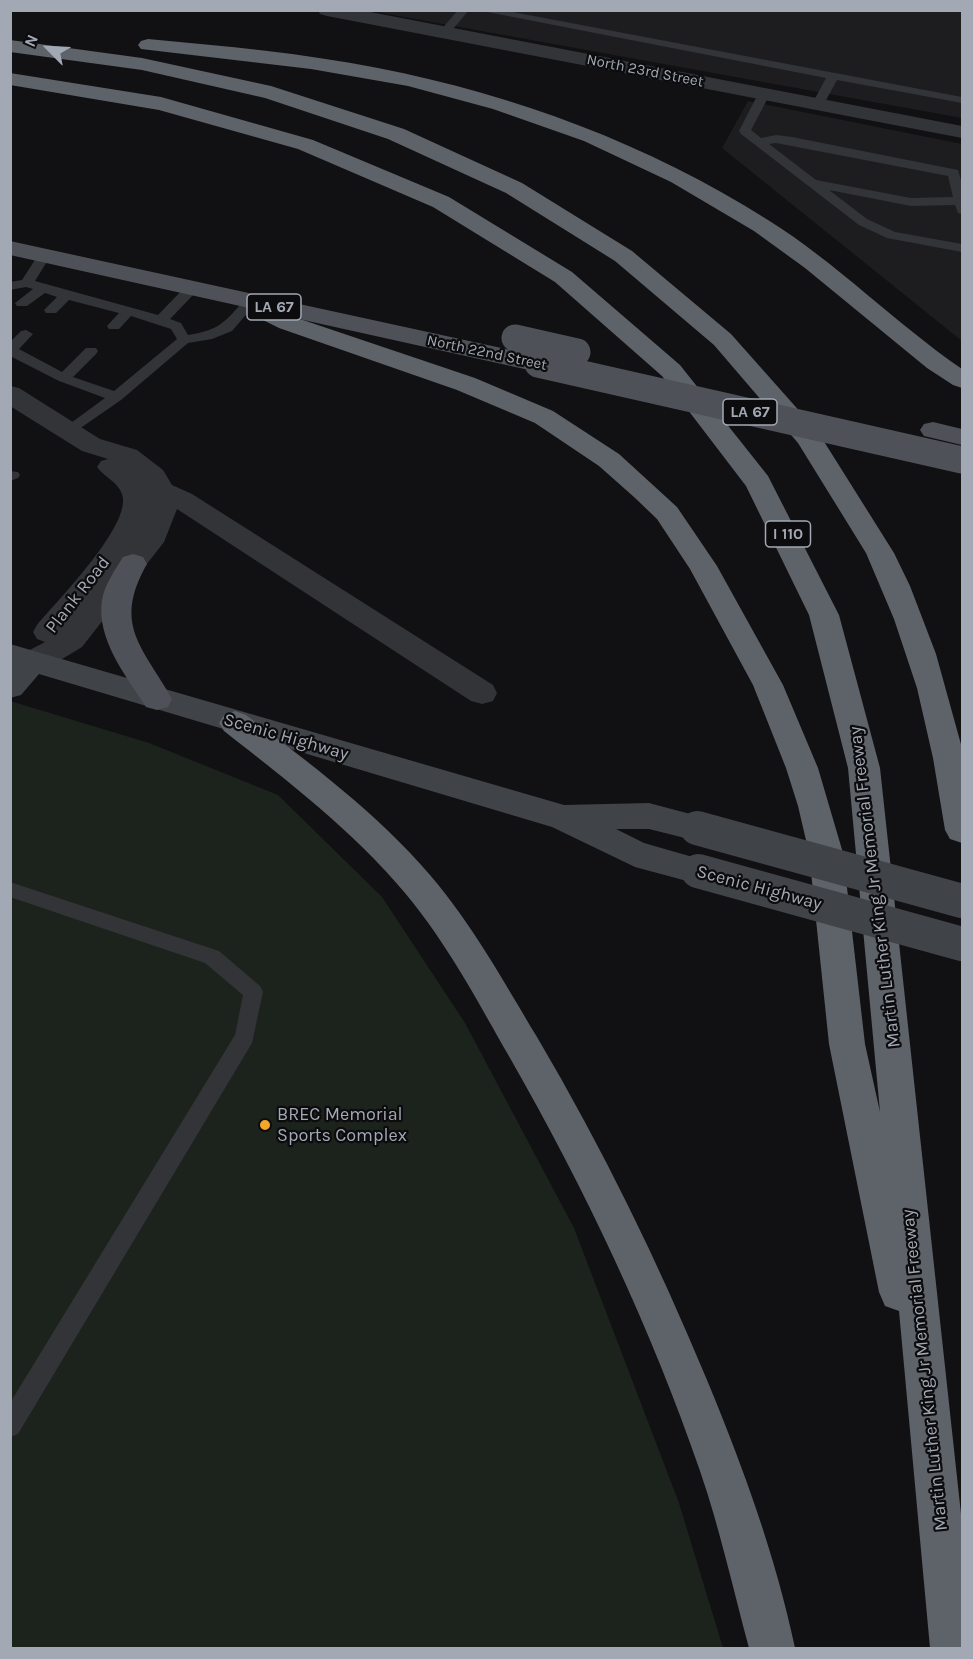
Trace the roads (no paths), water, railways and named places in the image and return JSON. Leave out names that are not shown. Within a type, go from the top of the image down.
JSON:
[{"type":"highway","points":[[10,33],[245,54],[343,67],[436,86],[538,117],[646,161],[738,211],[804,255],[920,352],[963,381]]},
{"type":"highway","points":[[10,46],[127,61],[231,82],[318,106],[420,142],[478,169],[576,224],[628,259],[690,308],[727,342],[788,411],[847,494],[881,555],[913,630],[932,684],[954,775],[963,830]]},
{"type":"highway","name":"Martin Luther King Jr Memorial Freeway","points":[[10,79],[137,98],[240,122],[358,163],[458,209],[548,264],[607,311],[685,387],[746,464],[784,525],[815,592],[845,679],[857,726],[864,768],[953,1648]]},
{"type":"highway","points":[[256,303],[288,323],[500,397],[568,431],[609,460],[667,513],[703,566],[768,685],[802,768],[826,853],[847,1044],[933,1455]]},
{"type":"highway","points":[[235,723],[349,812],[417,883],[447,921],[533,1063],[590,1164],[634,1256],[673,1348],[728,1489],[772,1648]]},
{"type":"main road","name":"North 22nd Street","points":[[10,227],[963,437]]},
{"type":"main road","name":"North 22nd Street","points":[[10,248],[963,460]]},
{"type":"main road","points":[[133,564],[121,585],[116,615],[125,645],[157,699]]},
{"type":"street","name":"North 23rd Street","points":[[327,10],[963,132]]},
{"type":"street","name":"Plank Road","points":[[10,394],[80,438],[124,476],[136,492],[138,504],[129,530],[47,633],[22,659]]},
{"type":"street","name":"Plank Road","points":[[22,659],[71,640],[154,535],[165,504],[164,493],[153,476],[127,456],[80,438]]},
{"type":"street","name":"Plank Road","points":[[111,467],[182,500],[482,693]]},
{"type":"street","points":[[10,687],[22,659]]},
{"type":"street","name":"Scenic Highway","points":[[22,659],[562,817],[635,854],[963,944]]},
{"type":"street","name":"Scenic Highway","points":[[562,817],[649,816],[963,901]]},
{"type":"lane","points":[[444,33],[464,10]]},
{"type":"lane","points":[[482,10],[963,99]]},
{"type":"lane","points":[[818,104],[833,76]]},
{"type":"lane","points":[[764,94],[745,131],[759,142],[863,222],[892,235],[963,248]]},
{"type":"lane","points":[[759,142],[776,139],[792,141],[954,173],[962,205],[911,202],[812,183]]},
{"type":"lane","points":[[27,282],[45,255]]},
{"type":"lane","points":[[10,286],[27,282],[161,320],[176,326],[184,340]]},
{"type":"lane","points":[[22,303],[44,288]]},
{"type":"lane","points":[[161,320],[192,288]]},
{"type":"lane","points":[[51,310],[67,295]]},
{"type":"lane","points":[[80,438],[116,397],[184,340],[207,336],[228,328],[256,303]]},
{"type":"lane","points":[[114,326],[128,311]]},
{"type":"lane","points":[[26,334],[11,350],[64,378],[116,397]]},
{"type":"lane","points":[[64,378],[91,351]]},
{"type":"lane","points":[[10,889],[212,957],[254,993],[245,1037],[10,1426]]},
{"type":"place","name":"BREC Memorial Sports Complex","points":[[265,1125]]}]
